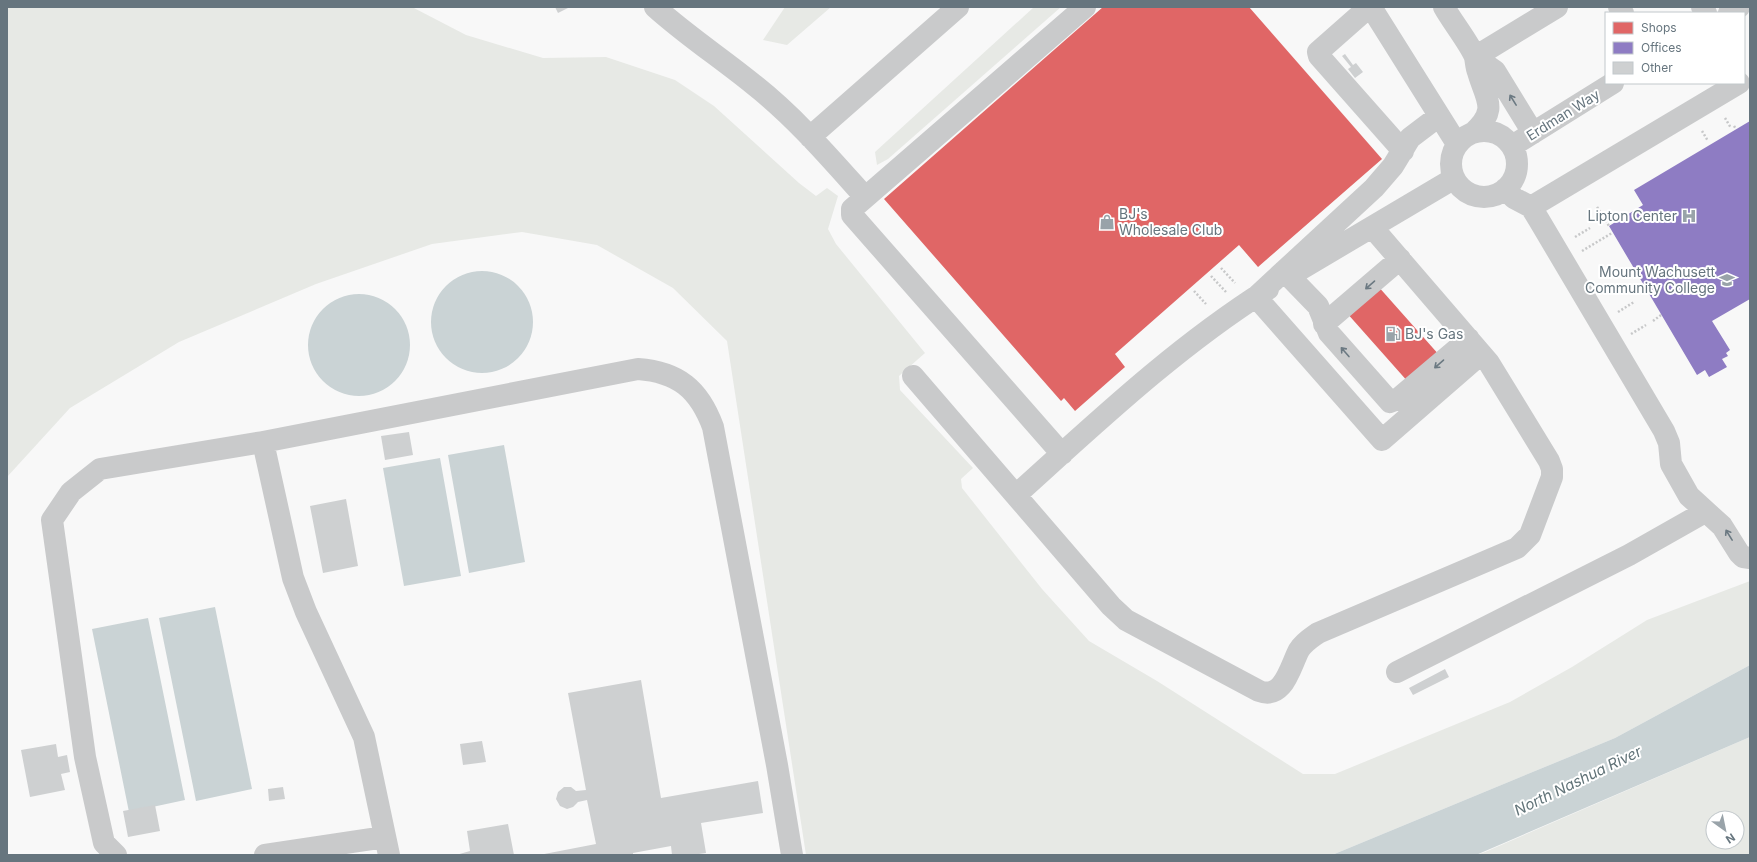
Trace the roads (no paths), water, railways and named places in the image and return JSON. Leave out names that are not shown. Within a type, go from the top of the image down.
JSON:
[{"type":"street","points":[[655,7],[682,32],[754,84],[810,137],[866,197]]},
{"type":"street","points":[[810,137],[958,7]]},
{"type":"street","points":[[1062,454],[852,215],[852,209],[1085,7]]},
{"type":"street","points":[[1403,150],[1319,56],[1318,52],[1370,7],[1439,116],[1465,139]]},
{"type":"street","points":[[1444,7],[1475,57],[1478,72],[1487,95],[1488,108],[1487,116],[1482,125],[1465,139],[1451,156],[1453,179],[1464,191],[1476,196],[1489,197],[1505,189],[1514,198],[1531,207],[1667,437],[1671,464],[1689,496],[1727,532],[1739,553],[1743,557],[1750,558]]},
{"type":"street","points":[[1475,57],[1557,7]]},
{"type":"street","points":[[1475,57],[1495,71],[1533,133]]},
{"type":"street","name":"Erdman Way","points":[[1512,146],[1611,84]]},
{"type":"street","points":[[1531,207],[1738,84]]},
{"type":"street","points":[[1016,495],[1182,349],[1222,318],[1256,297],[1286,274],[1374,188],[1403,150],[1410,138],[1439,116]]},
{"type":"street","name":"Erdman Way","points":[[1465,139],[1479,131],[1492,132],[1504,137],[1512,146],[1517,158],[1516,171],[1511,183],[1505,189]]},
{"type":"street","points":[[1286,274],[1453,179]]},
{"type":"street","points":[[913,376],[1112,606],[1126,620],[1259,691],[1273,693],[1284,682],[1303,645],[1318,633],[1509,553],[1520,546],[1530,535],[1552,477],[1552,469],[1549,461],[1497,374],[1475,346],[1372,226]]},
{"type":"street","points":[[1324,324],[1400,259]]},
{"type":"street","points":[[1286,274],[1318,306],[1324,324],[1329,333],[1390,402],[1398,400],[1475,346]]},
{"type":"street","points":[[1256,297],[1382,440],[1475,346]]},
{"type":"street","points":[[116,855],[104,843],[85,757],[52,520],[72,492],[100,469],[263,442],[638,369],[654,370],[670,375],[682,383],[707,411],[713,427],[777,765],[792,855]]},
{"type":"street","points":[[263,442],[293,578],[306,612],[364,737],[387,846],[265,855]]},
{"type":"street","points":[[1398,672],[1629,555],[1705,512]]},
{"type":"water","points":[[482,271],[501,275],[518,286],[529,303],[533,322],[529,341],[518,358],[501,369],[482,373],[463,369],[446,358],[435,341],[431,322],[435,303],[446,286],[463,275]]},
{"type":"water","points":[[359,294],[378,298],[395,309],[406,326],[410,345],[406,364],[395,381],[378,392],[359,396],[340,392],[323,381],[312,364],[308,345],[312,326],[323,309],[340,298]]},
{"type":"water","points":[[504,445],[525,562],[469,573],[448,455]]},
{"type":"water","points":[[440,458],[461,576],[404,586],[383,468]]},
{"type":"water","points":[[215,607],[252,789],[196,801],[159,618]]},
{"type":"water","points":[[148,618],[185,800],[129,812],[92,629]]},
{"type":"water","name":"North Nashua River","points":[[1750,665],[1750,737],[1476,855],[1332,855],[1615,738]]},
{"type":"place","name":"Lipton Center","points":[[1689,216]]},
{"type":"place","name":"BJ's Wholesale Club","points":[[1107,222]]},
{"type":"place","name":"Mount Wachusett Community College","points":[[1727,280]]},
{"type":"place","name":"BJ's Gas","points":[[1393,334]]}]
